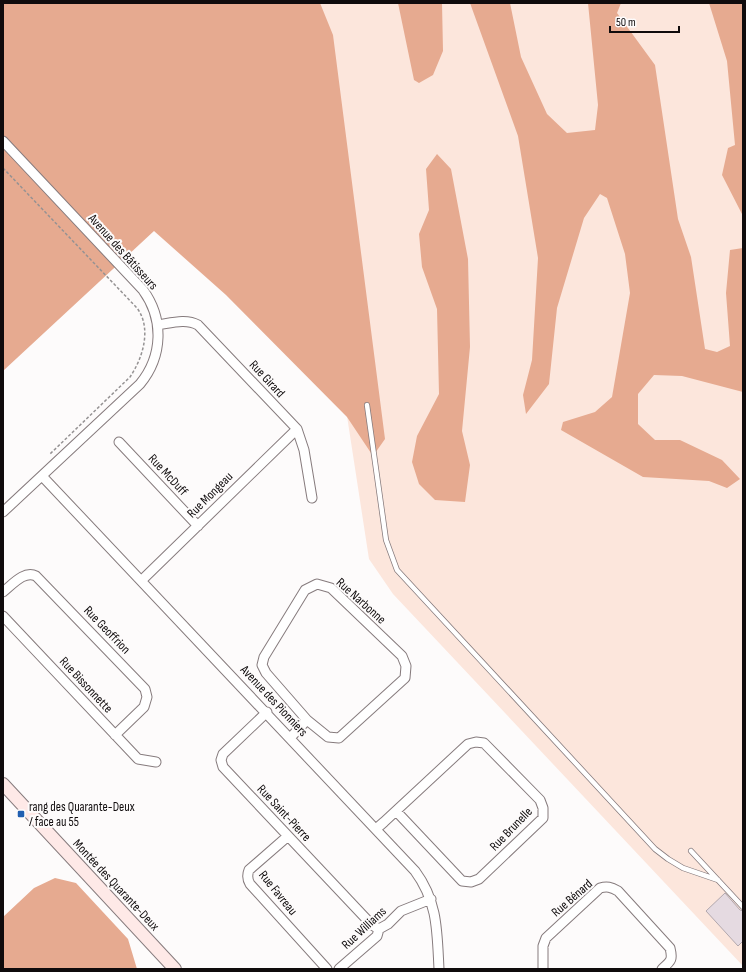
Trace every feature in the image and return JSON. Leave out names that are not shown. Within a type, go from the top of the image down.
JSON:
[{"type":"main road","name":"Montée des Quarante-Deux","points":[[3,784],[175,969]]},
{"type":"street","name":"Avenue des Bâtisseurs","points":[[3,141],[143,290],[153,306],[158,325],[159,338],[156,357],[144,379],[3,512]]},
{"type":"street","name":"Rue Girard","points":[[158,325],[187,321],[198,325],[298,429],[304,450],[312,498]]},
{"type":"street","name":"Rue Mongeau","points":[[142,580],[298,429]]},
{"type":"street","name":"Rue McDuff","points":[[119,442],[198,526]]},
{"type":"street","name":"Avenue des Pionniers","points":[[42,476],[267,712],[415,871],[431,899],[437,923],[439,969]]},
{"type":"street","name":"Rue Geoffrion","points":[[3,592],[25,575],[32,574],[36,576],[145,689],[147,702],[144,707],[115,735]]},
{"type":"street","name":"Rue Narbonne","points":[[317,584],[331,588],[402,656],[406,666],[405,678],[339,738],[328,737],[307,720],[266,673],[262,665],[264,657],[305,590],[317,584]]},
{"type":"street","name":"Rue Bissonnette","points":[[3,616],[138,759],[156,762]]},
{"type":"street","name":"Rue Saint-Pierre","points":[[267,712],[225,752],[222,758],[224,768],[372,925],[379,929]]},
{"type":"street","points":[[290,738],[307,720]]},
{"type":"street","name":"Rue Brunelle","points":[[376,829],[468,744],[476,742],[484,743],[540,800],[543,808],[543,818],[479,879],[471,882],[462,881],[396,811]]},
{"type":"street","name":"Rue Favreau","points":[[288,836],[250,870],[248,879],[250,884],[327,969]]},
{"type":"street","name":"Rue Bénard","points":[[543,969],[543,946],[546,938],[600,888],[606,886],[618,890],[670,948],[672,956],[671,961],[662,969]]},
{"type":"street","name":"Rue Williams","points":[[339,969],[377,936],[379,929],[388,924],[401,911],[431,899]]},
{"type":"lane","points":[[367,405],[386,540],[397,570],[655,849],[668,860],[683,868],[718,880]]},
{"type":"lane","points":[[690,851],[743,907]]},
{"type":"path","points":[[3,168],[137,308],[141,314],[145,329],[145,337],[141,352],[136,367],[130,377],[45,459]]},
{"type":"shaded area","points":[[3,3],[320,3],[333,35],[385,439],[373,456],[347,417],[226,295],[154,231],[3,371]]},
{"type":"shaded area","points":[[276,3],[743,3],[743,966],[393,594],[369,559],[331,312]]},
{"type":"shaded area","points":[[398,3],[442,3],[443,51],[433,75],[419,83],[414,80]]},
{"type":"shaded area","points":[[470,3],[510,3],[521,57],[547,114],[567,133],[595,130],[598,105],[588,3],[621,3],[617,13],[655,65],[678,219],[691,257],[705,349],[717,352],[730,346],[726,293],[730,250],[743,248],[743,392],[682,376],[654,375],[638,394],[638,424],[655,440],[680,440],[722,460],[740,479],[727,488],[709,481],[643,477],[561,430],[563,422],[595,412],[612,397],[630,293],[625,254],[607,198],[600,194],[584,218],[557,308],[549,384],[526,414],[523,395],[532,360],[538,258],[518,136]]},
{"type":"shaded area","points":[[709,3],[743,3],[743,216],[722,175],[728,148],[735,145],[727,61]]},
{"type":"shaded area","points":[[437,154],[451,169],[468,259],[470,347],[462,431],[470,465],[465,502],[435,500],[419,484],[412,462],[417,436],[439,394],[437,309],[422,267],[419,234],[429,210],[426,169]]},
{"type":"shaded area","points":[[55,878],[76,883],[128,939],[137,969],[3,969],[3,917],[34,888]]},
{"type":"building","points":[[725,893],[740,910],[743,911],[743,941],[738,946],[706,911]]},
{"type":"place","name":"rang des Quarante-Deux / face au 55","points":[[21,814]]}]
